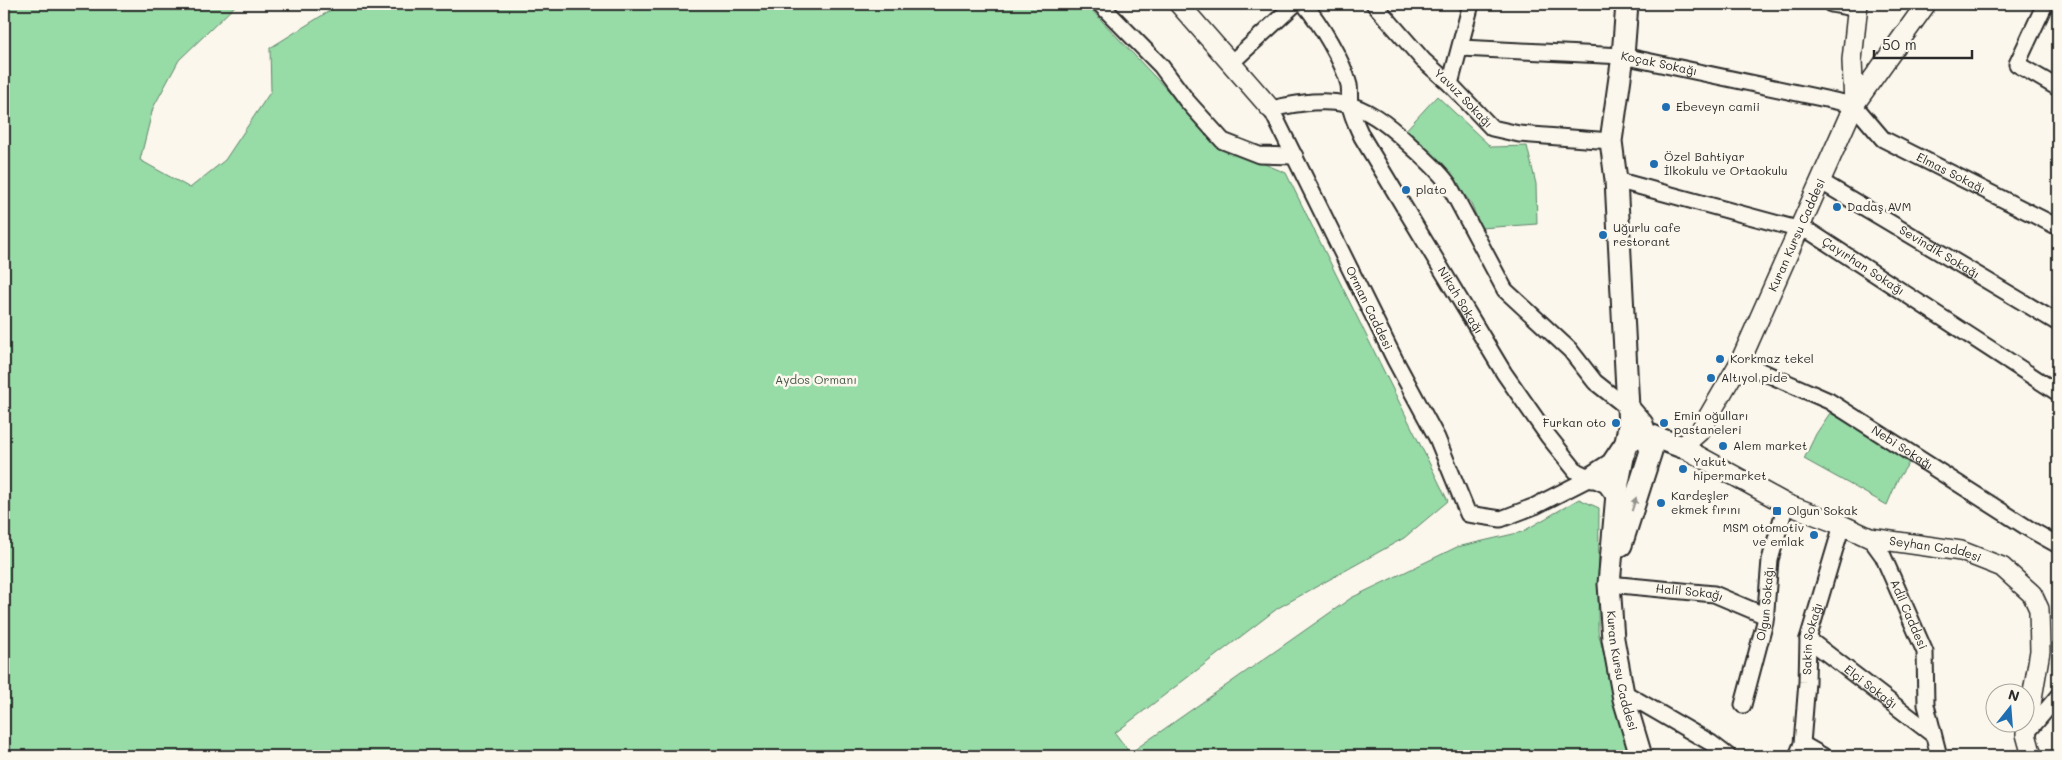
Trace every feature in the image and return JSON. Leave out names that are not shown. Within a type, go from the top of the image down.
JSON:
[{"type":"main road","name":"Kuran Kursu Caddesi","points":[[1627,4],[1623,56],[1611,142],[1616,180],[1629,427],[1621,467],[1609,584],[1613,639],[1623,692],[1641,756]]},
{"type":"main road","points":[[1629,409],[1642,424],[1649,443]]},
{"type":"main road","points":[[1592,478],[1612,464],[1624,446],[1634,438],[1649,443],[1682,447]]},
{"type":"main road","name":"Kuran Kursu Caddesi","points":[[1609,584],[1649,443]]},
{"type":"main road","points":[[1592,478],[1621,467],[1634,467],[1649,443]]},
{"type":"street","points":[[1100,4],[1161,66],[1187,101],[1223,141],[1259,155],[1295,156]]},
{"type":"street","name":"Orman Caddesi","points":[[1179,4],[1271,108],[1387,344],[1438,438],[1468,514],[1501,519],[1535,506],[1592,478]]},
{"type":"street","points":[[1231,63],[1295,4]]},
{"type":"street","name":"Nikah Sokağı","points":[[1304,4],[1315,17],[1335,53],[1349,85],[1350,104],[1354,120],[1362,137],[1504,373],[1548,436],[1576,471],[1606,485],[1617,500]]},
{"type":"street","name":"Yavuz Sokağı","points":[[1374,4],[1423,60],[1450,84],[1492,128],[1519,134],[1611,142]]},
{"type":"street","points":[[1450,84],[1471,4]]},
{"type":"street","points":[[1831,4],[1858,6]]},
{"type":"street","points":[[1854,105],[1926,4]]},
{"type":"street","points":[[2045,4],[2017,64],[2058,88]]},
{"type":"street","name":"Kuran Kursu Caddesi","points":[[1682,447],[1700,431],[1740,362],[1854,105],[1852,60],[1858,6]]},
{"type":"street","name":"Koçak Sokağı","points":[[1460,48],[1623,56],[1854,105]]},
{"type":"street","points":[[1271,108],[1297,104],[1336,102],[1350,104],[1375,116],[1398,134],[1438,171],[1449,185],[1505,290],[1570,350],[1595,382],[1629,409]]},
{"type":"street","name":"Elmas Sokağı","points":[[1854,105],[1884,139],[2058,227]]},
{"type":"street","name":"Çayırhan Sokağı","points":[[1616,180],[1812,233],[2058,393]]},
{"type":"street","name":"Sevindik Sokağı","points":[[1820,181],[2058,323]]},
{"type":"street","name":"Nebi Sokağı","points":[[1740,362],[1829,401],[2030,530],[2058,545]]},
{"type":"street","name":"Seyhan Caddesi","points":[[1682,447],[1786,504],[1842,525],[1870,538],[1961,551],[2002,567],[2032,594],[2039,609],[2040,651],[2026,734],[2032,756]]},
{"type":"street","name":"Olgun Sokağı","points":[[1743,705],[1766,622],[1770,560],[1786,504]]},
{"type":"street","name":"Sakin Sokağı","points":[[1799,750],[1807,682],[1808,639],[1842,525]]},
{"type":"street","name":"Adil Caddesi","points":[[1870,538],[1883,556],[1925,652],[1926,705],[1939,756]]},
{"type":"street","name":"Halil Sokağı","points":[[1609,584],[1714,594],[1766,616]]},
{"type":"street","name":"Elçi Sokağı","points":[[1808,639],[1932,734]]},
{"type":"street","points":[[1623,692],[1711,743],[1728,756]]},
{"type":"street","points":[[2026,734],[2058,696]]},
{"type":"street","points":[[1799,750],[1823,756]]},
{"type":"green space","name":"Aydos Ormanı","points":[[4,4],[237,4],[179,60],[153,108],[140,160],[190,188],[225,160],[271,91],[270,48],[334,8],[334,4],[1086,4],[1219,145],[1286,173],[1448,501],[1404,538],[1278,608],[1115,733],[1130,753],[1351,598],[1457,547],[1522,532],[1579,499],[1599,508],[1598,631],[1629,756],[4,756]]},
{"type":"green space","points":[[1437,96],[1491,147],[1527,146],[1536,184],[1537,224],[1481,228],[1471,203],[1449,175],[1404,132]]},
{"type":"green space","points":[[1830,413],[1912,458],[1898,479],[1887,505],[1804,459],[1816,434]]},
{"type":"place","name":"Ebeveyn camii","points":[[1666,107]]},
{"type":"place","name":"Özel Bahtiyar İlkokulu ve Ortaokulu","points":[[1654,164]]},
{"type":"place","name":"plato","points":[[1406,190]]},
{"type":"place","name":"Dadaş AVM","points":[[1837,207]]},
{"type":"place","name":"Uğurlu cafe restorant","points":[[1603,235]]},
{"type":"place","name":"Korkmaz tekel","points":[[1720,359]]},
{"type":"place","name":"Altıyol pide","points":[[1711,378]]},
{"type":"place","name":"Furkan oto","points":[[1616,423]]},
{"type":"place","name":"Emin oğulları pastaneleri","points":[[1664,423]]},
{"type":"place","name":"Alem market","points":[[1723,446]]},
{"type":"place","name":"Yakut hipermarket","points":[[1683,469]]},
{"type":"place","name":"Kardeşler ekmek fırını","points":[[1661,503]]},
{"type":"place","name":"Olgun Sokak","points":[[1777,511]]},
{"type":"place","name":"MSM otomotiv ve emlak","points":[[1814,535]]}]
